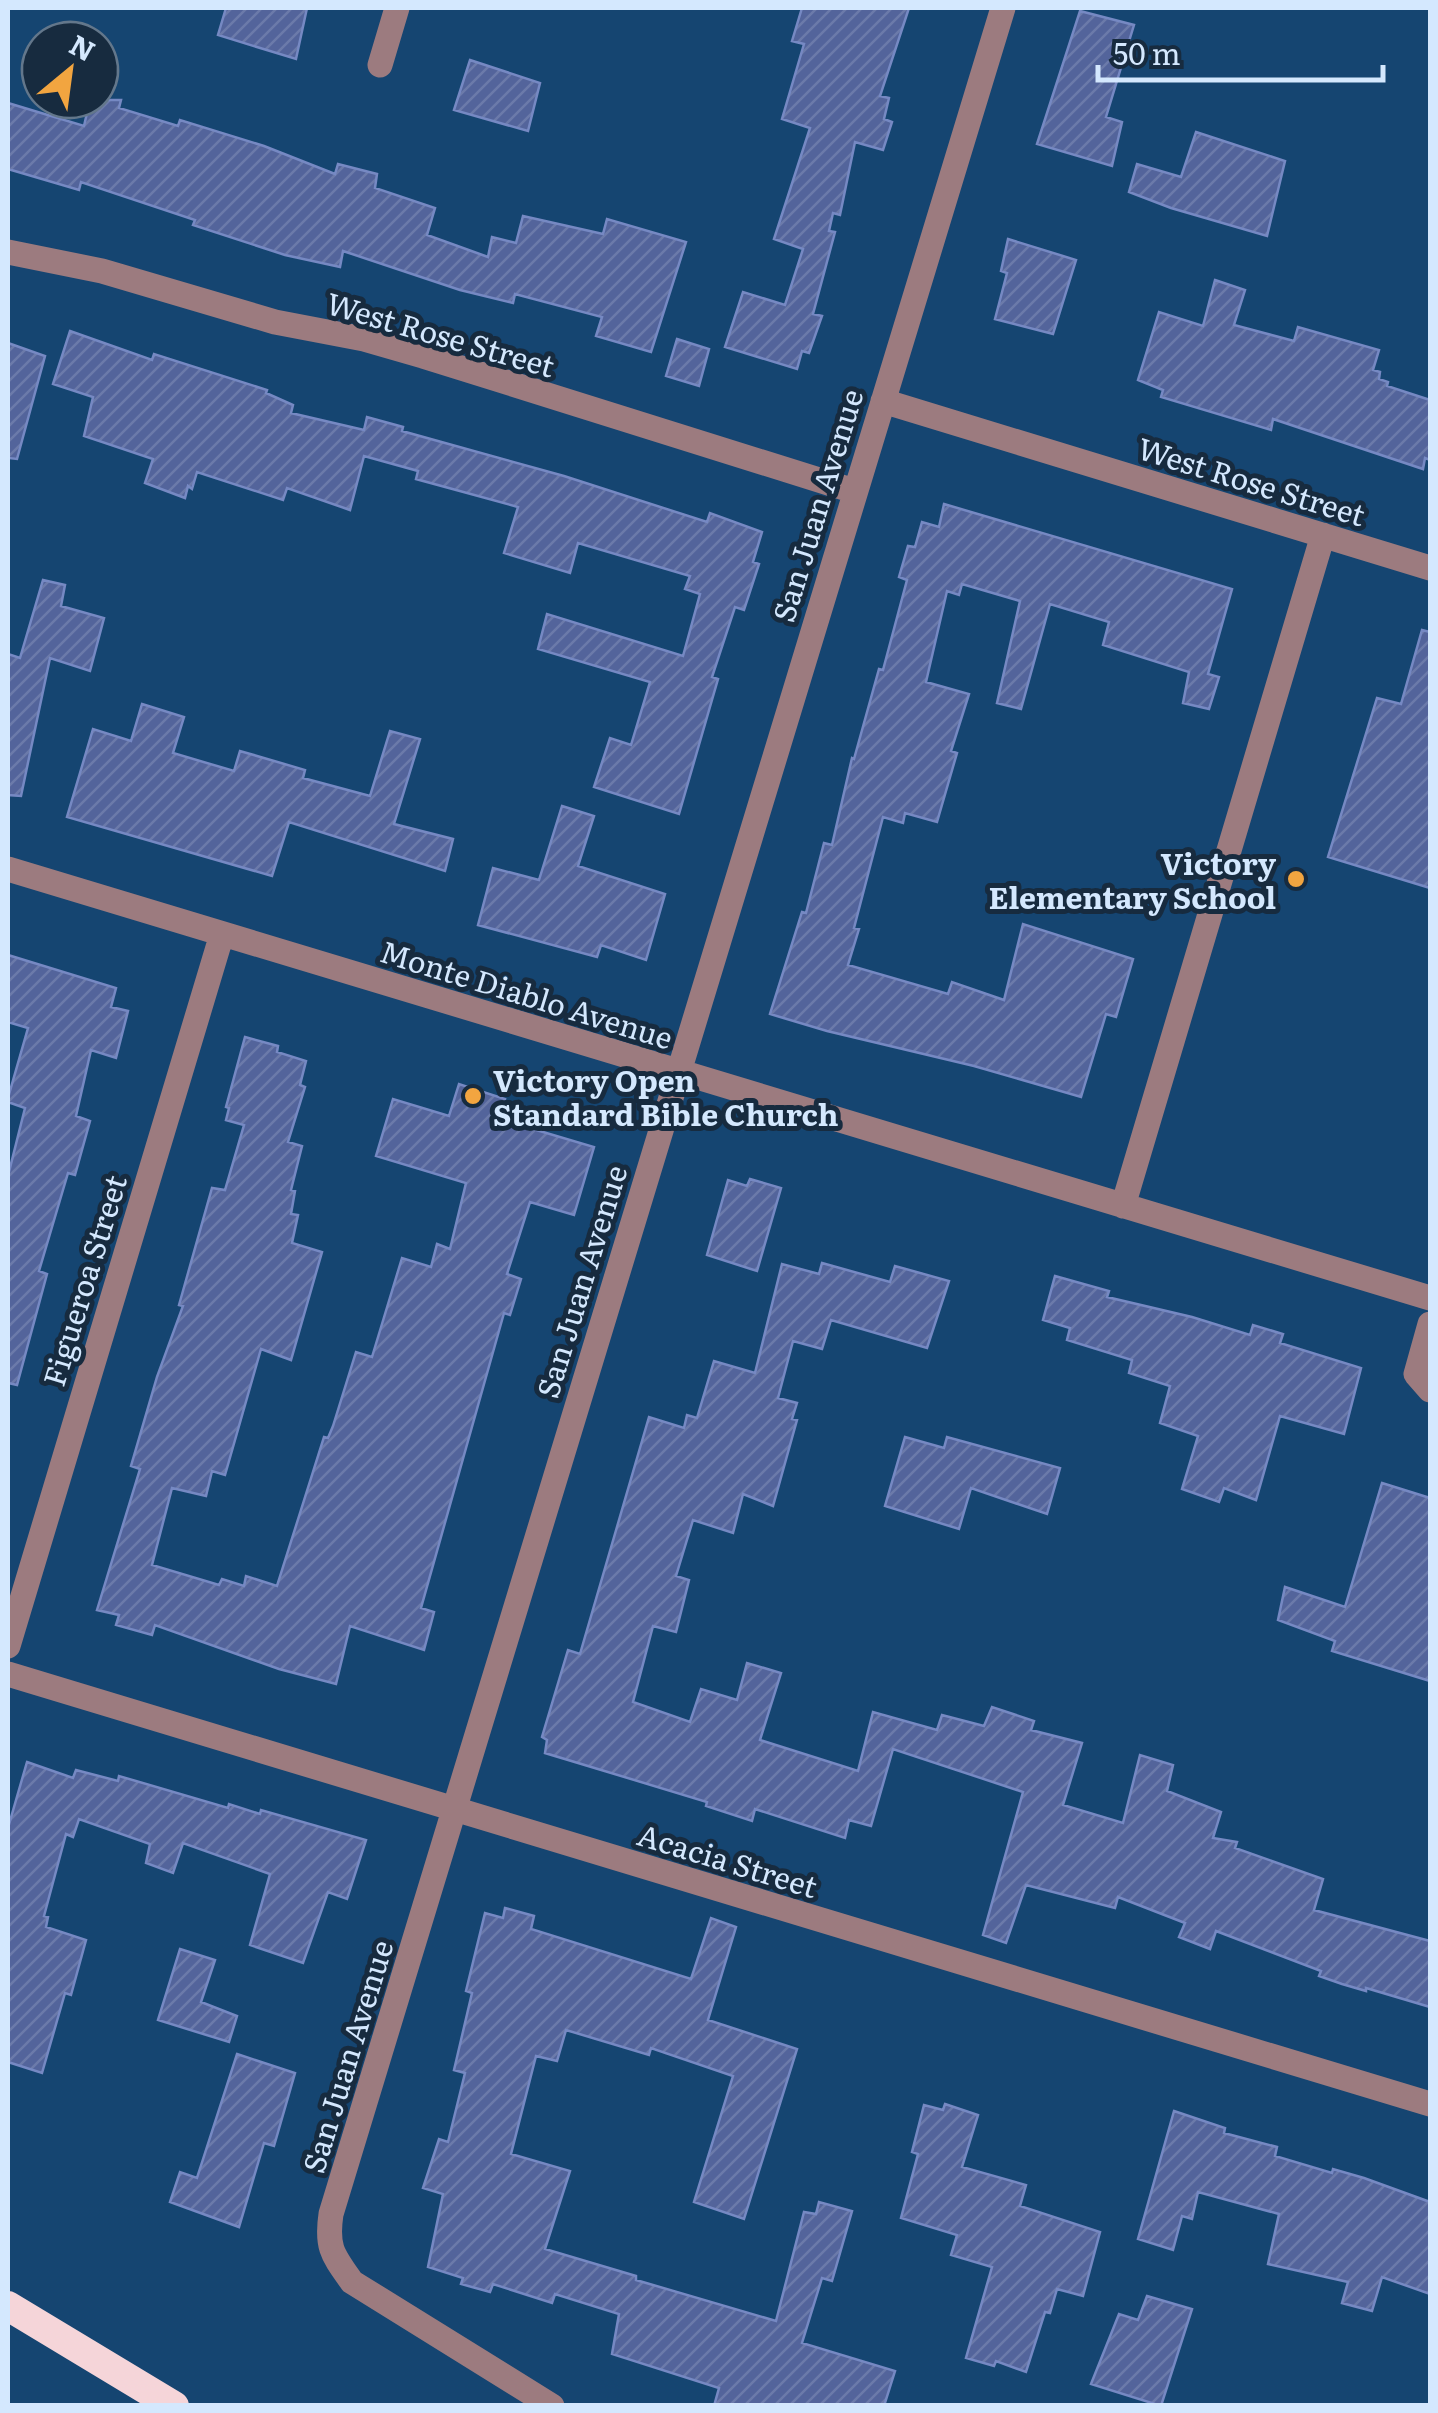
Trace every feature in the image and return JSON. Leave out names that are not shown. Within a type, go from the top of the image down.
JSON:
[{"type":"highway","points":[[8,2306],[174,2406]]},
{"type":"street","points":[[380,65],[397,8]]},
{"type":"street","name":"San Juan Avenue","points":[[552,2406],[352,2282],[332,2254],[328,2236],[331,2214],[1003,8]]},
{"type":"street","name":"West Rose Street","points":[[8,252],[102,271],[275,322],[423,356],[854,490]]},
{"type":"street","name":"West Rose Street","points":[[883,402],[1430,568]]},
{"type":"street","points":[[1124,1206],[1323,535]]},
{"type":"street","name":"Monte Diablo Avenue","points":[[8,869],[1430,1298]]},
{"type":"street","name":"Figueroa Street","points":[[8,1646],[222,934]]},
{"type":"street","points":[[1430,1324],[1416,1374],[1430,1390]]},
{"type":"street","name":"Acacia Street","points":[[8,1674],[1430,2104]]},
{"type":"building","points":[[226,8],[307,8],[296,59],[218,35]]},
{"type":"building","points":[[802,8],[909,8],[880,96],[889,98],[884,119],[892,122],[883,150],[855,142],[840,215],[833,213],[829,231],[835,232],[813,314],[822,316],[809,353],[802,351],[797,369],[725,347],[743,292],[785,305],[803,249],[774,239],[810,128],[782,119],[804,44],[792,41]]},
{"type":"building","points":[[1080,11],[1134,25],[1106,117],[1122,122],[1112,166],[1037,144]]},
{"type":"building","points":[[470,60],[540,83],[528,131],[454,110]]},
{"type":"building","points":[[8,103],[20,107],[20,120],[64,120],[84,126],[85,120],[120,120],[120,108],[178,126],[180,120],[264,146],[335,174],[338,164],[377,174],[375,188],[435,208],[427,235],[488,257],[492,237],[516,243],[523,216],[603,234],[607,219],[686,242],[651,352],[596,336],[602,317],[515,294],[513,303],[460,290],[343,251],[340,267],[285,255],[81,182],[79,190],[8,169]]},
{"type":"building","points":[[1196,132],[1285,161],[1267,236],[1129,192],[1137,164],[1181,177]]},
{"type":"building","points":[[1008,239],[1076,260],[1053,334],[995,319],[1007,273],[1001,271]]},
{"type":"building","points":[[1215,280],[1245,290],[1234,325],[1294,341],[1298,327],[1379,350],[1373,370],[1380,372],[1379,379],[1388,382],[1387,386],[1430,400],[1430,460],[1425,458],[1423,469],[1273,419],[1271,430],[1161,397],[1163,390],[1138,380],[1159,312],[1203,326]]},
{"type":"building","points":[[70,331],[152,360],[154,354],[267,390],[266,393],[293,405],[291,413],[364,430],[367,417],[403,427],[402,431],[564,476],[707,522],[710,513],[762,532],[753,562],[759,564],[744,610],[735,607],[712,677],[718,679],[679,814],[594,787],[610,738],[631,745],[650,682],[538,649],[547,614],[683,656],[700,594],[685,589],[690,576],[578,543],[570,573],[504,553],[518,507],[416,479],[418,471],[364,456],[350,510],[287,488],[283,500],[197,472],[185,498],[145,483],[153,459],[84,436],[93,397],[53,384]]},
{"type":"building","points":[[677,339],[709,349],[699,386],[666,376]]},
{"type":"building","points":[[8,343],[45,356],[17,459],[8,458]]},
{"type":"building","points":[[944,504],[1232,589],[1208,674],[1219,677],[1209,709],[1183,703],[1189,672],[1103,645],[1109,622],[1050,604],[1021,709],[997,703],[1020,601],[962,584],[959,595],[947,591],[926,682],[969,694],[951,751],[957,753],[937,822],[905,813],[903,823],[883,817],[848,965],[948,994],[952,982],[1004,1000],[1023,924],[1133,959],[1116,1017],[1106,1014],[1081,1097],[770,1014],[802,912],[806,913],[824,843],[832,845],[852,758],[879,669],[883,670],[907,580],[899,577],[908,546],[915,547],[922,522],[939,527]]},
{"type":"building","points":[[43,580],[65,585],[61,606],[104,618],[90,671],[50,658],[21,796],[8,795],[8,654],[20,658]]},
{"type":"building","points":[[1422,630],[1430,632],[1430,888],[1328,857],[1377,698],[1401,704]]},
{"type":"building","points":[[142,704],[184,717],[173,753],[234,771],[240,751],[305,770],[303,778],[370,796],[390,731],[420,739],[394,824],[453,839],[445,871],[289,822],[272,876],[67,817],[93,729],[131,741]]},
{"type":"building","points":[[562,806],[594,816],[578,866],[665,894],[646,960],[601,945],[597,957],[478,925],[493,868],[539,880]]},
{"type":"building","points":[[8,955],[116,988],[111,1007],[128,1011],[116,1058],[91,1050],[76,1116],[90,1121],[75,1175],[68,1173],[39,1271],[47,1274],[17,1385],[8,1383],[8,1176],[25,1108],[8,1102],[8,1098],[28,1028],[8,1022]]},
{"type":"building","points":[[245,1037],[278,1046],[277,1052],[306,1061],[300,1085],[305,1087],[288,1142],[302,1146],[291,1190],[295,1191],[291,1214],[298,1215],[292,1243],[322,1252],[291,1360],[261,1349],[225,1475],[212,1471],[206,1496],[172,1488],[152,1565],[219,1585],[222,1579],[244,1586],[246,1576],[277,1586],[324,1437],[328,1438],[333,1426],[356,1352],[372,1357],[402,1258],[431,1267],[437,1244],[450,1249],[466,1183],[376,1156],[393,1099],[449,1116],[459,1084],[505,1099],[499,1119],[594,1147],[574,1215],[530,1202],[507,1274],[521,1279],[510,1315],[504,1313],[421,1608],[434,1612],[424,1650],[350,1626],[336,1684],[279,1669],[155,1625],[152,1635],[116,1625],[119,1615],[97,1610],[140,1469],[131,1466],[183,1306],[179,1305],[212,1188],[225,1190],[244,1125],[226,1120],[226,1107]]},
{"type":"building","points":[[750,1179],[781,1188],[757,1271],[707,1255],[728,1180],[747,1186]]},
{"type":"building","points":[[822,1263],[890,1282],[895,1266],[949,1281],[927,1348],[831,1320],[822,1349],[793,1341],[778,1398],[797,1403],[792,1419],[797,1420],[773,1506],[743,1494],[733,1533],[693,1520],[676,1576],[689,1580],[676,1632],[653,1626],[633,1702],[690,1722],[701,1689],[737,1700],[747,1663],[781,1673],[760,1740],[858,1771],[873,1712],[937,1730],[942,1715],[984,1726],[992,1707],[1034,1721],[1031,1730],[1082,1743],[1063,1805],[1123,1823],[1140,1755],[1173,1765],[1167,1791],[1221,1812],[1213,1838],[1237,1842],[1235,1848],[1323,1879],[1314,1910],[1430,1941],[1430,2007],[1319,1976],[1321,1971],[1216,1931],[1210,1949],[1179,1937],[1185,1923],[1118,1897],[1115,1908],[1026,1885],[1006,1943],[983,1935],[1023,1792],[893,1749],[871,1826],[849,1820],[845,1838],[755,1809],[752,1821],[706,1806],[707,1802],[545,1753],[547,1740],[542,1737],[568,1650],[580,1654],[649,1417],[684,1428],[687,1415],[697,1418],[714,1361],[755,1373],[782,1264],[819,1274]]},
{"type":"building","points":[[1055,1276],[1109,1291],[1107,1297],[1250,1335],[1253,1325],[1283,1334],[1280,1343],[1361,1368],[1344,1434],[1280,1416],[1256,1500],[1224,1488],[1219,1502],[1182,1489],[1198,1436],[1160,1423],[1170,1386],[1129,1373],[1132,1360],[1067,1340],[1070,1328],[1043,1320]]},
{"type":"building","points":[[905,1437],[944,1448],[947,1437],[1060,1468],[1047,1514],[971,1488],[959,1529],[885,1506]]},
{"type":"building","points":[[1382,1483],[1430,1498],[1430,1681],[1332,1651],[1335,1641],[1278,1620],[1285,1587],[1345,1607]]},
{"type":"building","points":[[27,1762],[73,1778],[76,1770],[118,1781],[119,1776],[228,1808],[229,1804],[260,1814],[261,1810],[366,1840],[347,1899],[328,1892],[303,1963],[250,1945],[270,1874],[183,1843],[173,1873],[146,1863],[150,1844],[79,1819],[73,1837],[66,1834],[44,1916],[48,1917],[46,1927],[86,1940],[71,1995],[65,1993],[42,2073],[8,2062],[8,1828]]},
{"type":"building","points":[[505,1908],[534,1916],[531,1929],[691,1979],[711,1918],[736,1927],[708,2020],[797,2049],[744,2219],[694,2202],[733,2076],[651,2048],[649,2055],[566,2030],[557,2061],[536,2056],[511,2154],[570,2171],[545,2249],[776,2321],[804,2212],[816,2214],[819,2202],[852,2211],[832,2281],[822,2278],[802,2343],[895,2371],[884,2406],[714,2406],[719,2388],[612,2354],[619,2314],[555,2294],[552,2303],[493,2284],[490,2292],[461,2284],[463,2278],[428,2267],[443,2194],[423,2188],[439,2139],[448,2142],[465,2073],[454,2070],[472,1993],[466,1991],[485,1913],[503,1918]]},
{"type":"building","points":[[180,1949],[215,1960],[201,2002],[237,2016],[229,2042],[158,2020]]},
{"type":"building","points":[[237,2054],[295,2073],[274,2146],[264,2143],[239,2227],[170,2202],[180,2172],[197,2178]]},
{"type":"building","points":[[945,2104],[978,2115],[962,2167],[1026,2185],[1020,2206],[1100,2232],[1083,2296],[1057,2289],[1050,2313],[1045,2312],[1026,2372],[996,2361],[994,2366],[966,2358],[992,2267],[951,2255],[957,2235],[901,2218],[918,2154],[912,2152],[924,2105],[943,2110]]},
{"type":"building","points":[[1174,2111],[1225,2128],[1224,2133],[1277,2147],[1275,2156],[1364,2178],[1430,2202],[1430,2294],[1382,2277],[1372,2311],[1342,2303],[1348,2282],[1268,2264],[1279,2214],[1198,2192],[1192,2219],[1182,2216],[1173,2250],[1138,2239]]},
{"type":"building","points":[[1147,2296],[1192,2309],[1161,2406],[1091,2384],[1119,2314],[1138,2320]]},
{"type":"place","name":"Victory Elementary School","points":[[1296,879]]},
{"type":"place","name":"Victory Open Standard Bible Church","points":[[473,1096]]}]
